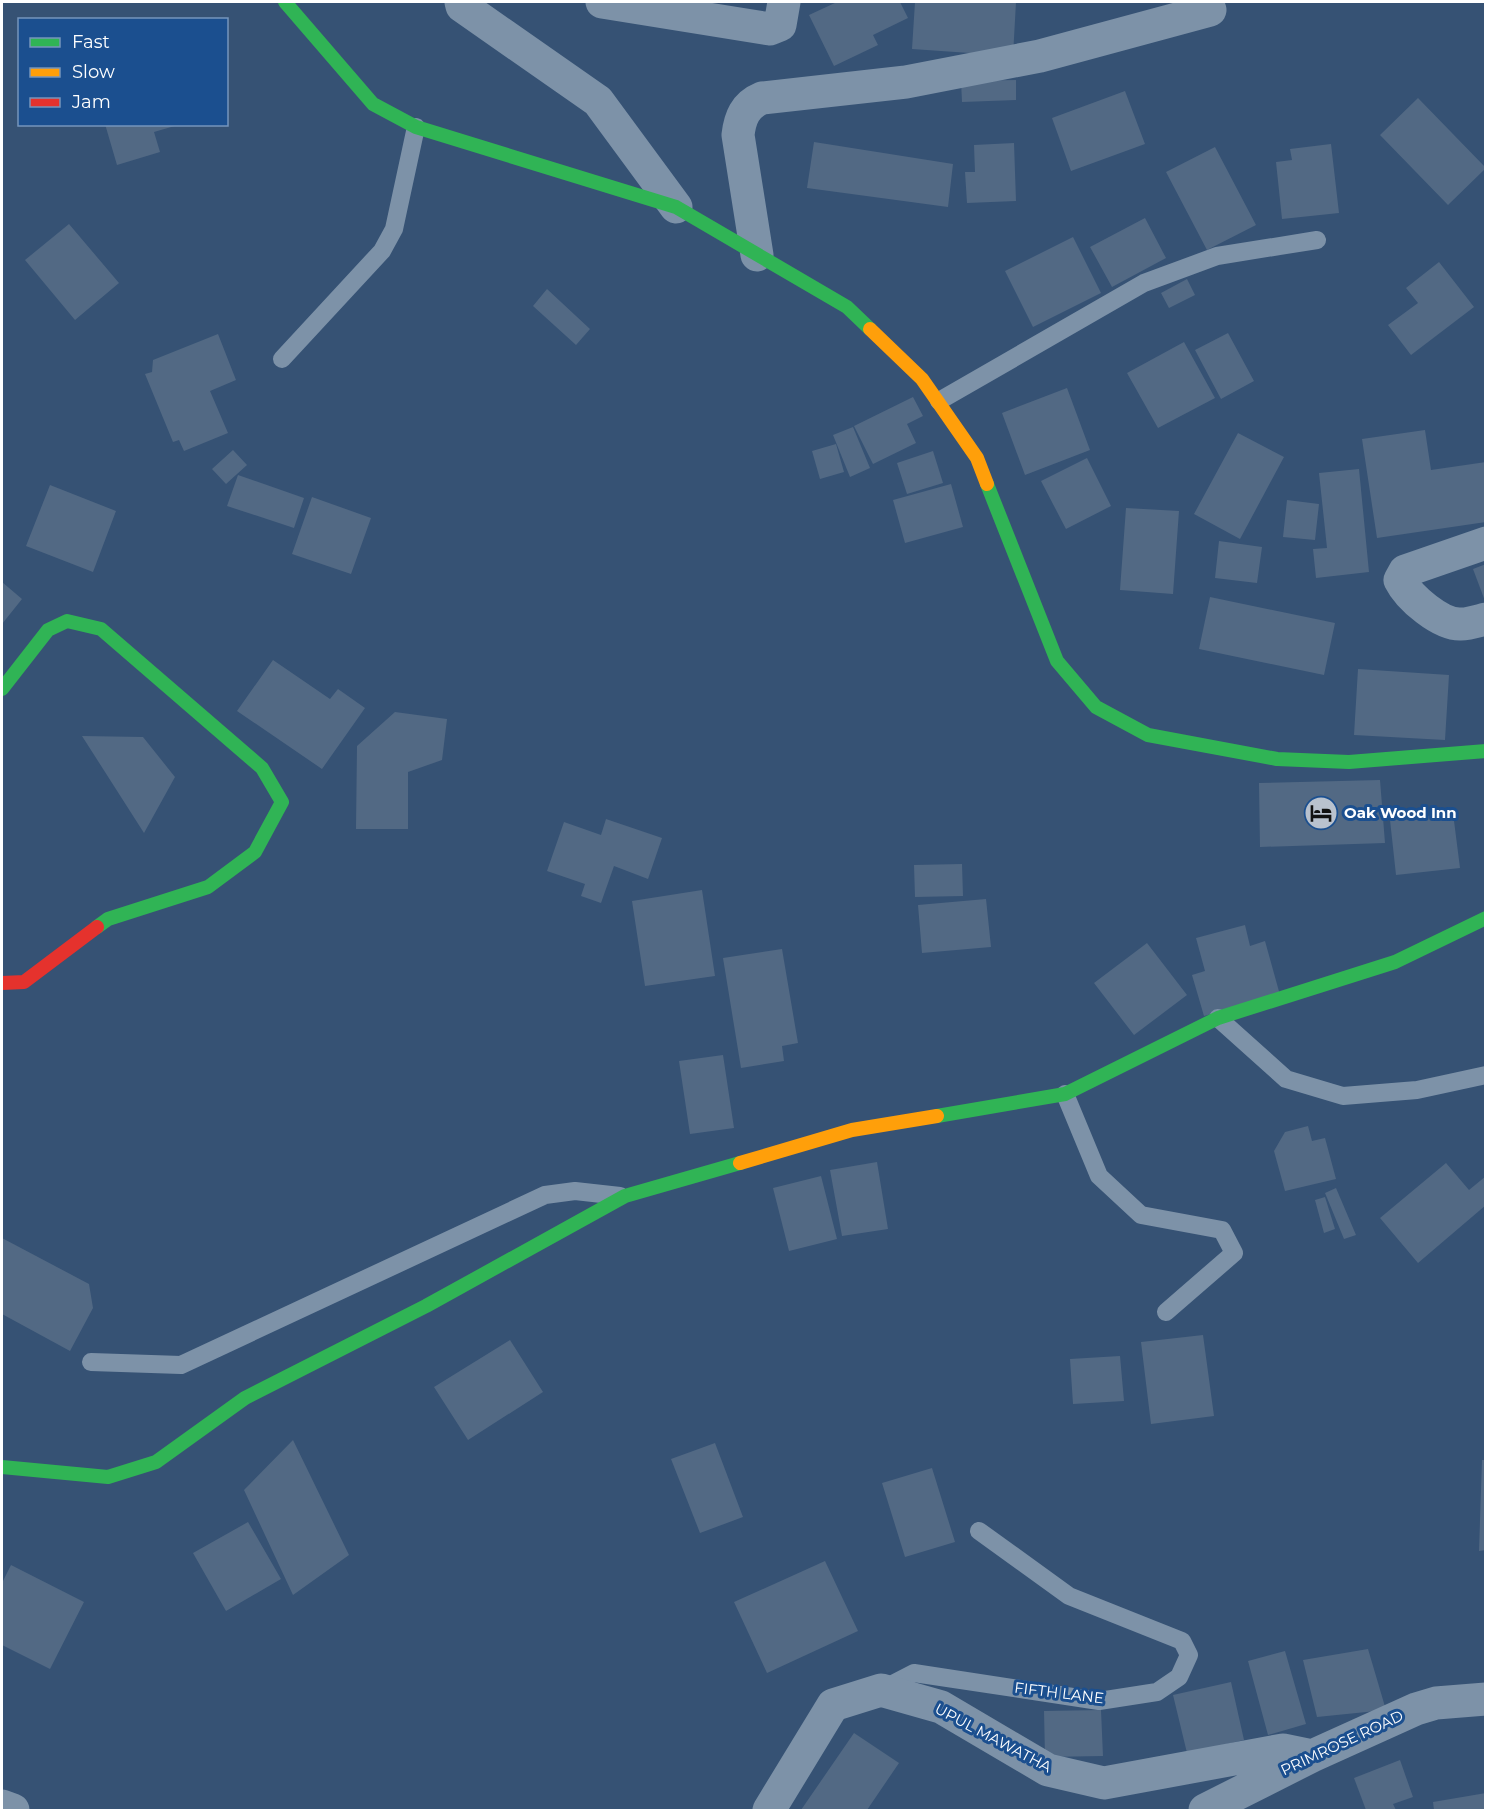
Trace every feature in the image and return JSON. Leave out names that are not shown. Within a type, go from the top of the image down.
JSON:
[{"type":"street","points":[[285,2],[373,104],[416,128],[676,207],[848,307],[922,379],[978,458],[1057,661],[1096,707],[1148,735],[1277,759],[1349,762],[1485,751]]},
{"type":"street","points":[[461,2],[462,6],[598,101],[676,207]]},
{"type":"street","points":[[602,2],[770,29],[780,25],[784,2]]},
{"type":"street","points":[[757,255],[738,135],[740,119],[753,102],[762,98],[906,82],[1029,58],[1210,10]]},
{"type":"street","points":[[1485,543],[1405,571],[1400,580],[1405,590],[1435,615],[1445,620],[1460,624],[1485,619]]},
{"type":"street","points":[[2,689],[48,630],[67,621],[101,629],[262,768],[282,802],[255,852],[208,886],[108,919],[24,982],[2,983]]},
{"type":"street","points":[[2,1467],[108,1477],[156,1462],[245,1398],[426,1306],[625,1196],[852,1130],[1065,1094],[1218,1018],[1395,962],[1485,918]]},
{"type":"street","points":[[769,1810],[833,1705],[881,1690]]},
{"type":"street","name":"UPUL MAWATHA","points":[[881,1690],[941,1707],[1048,1770],[1104,1783],[1275,1751],[1283,1750],[1312,1756]]},
{"type":"street","name":"PRIMROSE ROAD","points":[[1205,1810],[1312,1756],[1416,1709],[1436,1703],[1485,1699]]},
{"type":"street","points":[[2,1806],[13,1810]]},
{"type":"lane","points":[[282,359],[382,251],[394,229],[416,128]]},
{"type":"lane","points":[[939,401],[1144,283],[1217,256],[1317,240]]},
{"type":"lane","points":[[1218,1018],[1286,1079],[1343,1096],[1417,1090],[1485,1075]]},
{"type":"lane","points":[[1065,1094],[1099,1176],[1140,1215],[1222,1230],[1234,1253],[1166,1312]]},
{"type":"lane","points":[[91,1362],[181,1365],[545,1195],[574,1191],[625,1196]]},
{"type":"lane","name":"FIFTH LANE","points":[[881,1690],[914,1673],[1099,1701],[1157,1692],[1179,1677],[1189,1655],[1182,1641],[1069,1596],[979,1531]]},
{"type":"building","points":[[837,2],[900,2],[908,18],[873,35],[878,45],[834,66],[809,15]]},
{"type":"building","points":[[915,2],[1016,2],[1013,56],[912,49]]},
{"type":"building","points":[[1016,80],[1016,100],[962,102],[961,81]]},
{"type":"building","points":[[1125,91],[1145,144],[1071,171],[1052,118]]},
{"type":"building","points":[[1418,98],[1486,168],[1448,205],[1380,135]]},
{"type":"building","points":[[106,126],[175,126],[154,132],[160,152],[117,165]]},
{"type":"building","points":[[814,142],[953,164],[948,207],[807,188]]},
{"type":"building","points":[[1014,143],[1016,201],[967,203],[965,172],[975,172],[974,145]]},
{"type":"building","points":[[1331,144],[1339,213],[1282,219],[1276,162],[1292,160],[1290,149]]},
{"type":"building","points":[[1215,147],[1256,225],[1207,250],[1166,172]]},
{"type":"building","points":[[1145,218],[1166,258],[1112,287],[1090,247]]},
{"type":"building","points":[[69,224],[119,283],[75,320],[25,260]]},
{"type":"building","points":[[1073,237],[1101,293],[1033,327],[1005,271]]},
{"type":"building","points":[[1439,262],[1474,307],[1411,355],[1388,325],[1418,303],[1406,288]]},
{"type":"building","points":[[1187,279],[1195,295],[1169,308],[1161,293]]},
{"type":"building","points":[[547,289],[590,329],[576,345],[533,306]]},
{"type":"building","points":[[1228,333],[1254,381],[1221,399],[1195,350]]},
{"type":"building","points":[[218,334],[236,380],[210,391],[228,433],[184,451],[179,440],[173,442],[145,374],[152,372],[153,360]]},
{"type":"building","points":[[1184,342],[1215,398],[1158,428],[1127,373]]},
{"type":"building","points":[[1067,388],[1090,450],[1025,475],[1002,413]]},
{"type":"building","points":[[913,397],[923,416],[907,424],[916,443],[873,464],[854,426]]},
{"type":"building","points":[[853,427],[870,468],[850,477],[833,435]]},
{"type":"building","points":[[1425,430],[1431,470],[1486,462],[1486,522],[1377,538],[1362,439]]},
{"type":"building","points":[[1238,433],[1284,457],[1240,539],[1194,514]]},
{"type":"building","points":[[836,444],[844,472],[820,479],[812,451]]},
{"type":"building","points":[[233,450],[247,465],[226,484],[212,469]]},
{"type":"building","points":[[933,451],[943,483],[907,494],[897,463]]},
{"type":"building","points":[[1087,458],[1111,506],[1066,529],[1041,481]]},
{"type":"building","points":[[1359,469],[1369,572],[1316,578],[1313,549],[1327,548],[1319,473]]},
{"type":"building","points":[[238,475],[304,498],[294,528],[227,506]]},
{"type":"building","points":[[951,484],[963,527],[905,543],[893,500]]},
{"type":"building","points":[[50,485],[116,511],[93,572],[26,546]]},
{"type":"building","points":[[312,497],[371,518],[351,574],[292,554]]},
{"type":"building","points":[[1287,500],[1319,504],[1315,540],[1283,537]]},
{"type":"building","points":[[1126,508],[1179,511],[1173,594],[1120,590]]},
{"type":"building","points":[[1219,541],[1262,547],[1257,583],[1215,578]]},
{"type":"building","points":[[1486,564],[1486,601],[1485,601],[1473,569]]},
{"type":"building","points":[[2,582],[22,599],[2,624]]},
{"type":"building","points":[[1210,597],[1335,623],[1324,675],[1199,649]]},
{"type":"building","points":[[273,660],[330,699],[338,689],[365,708],[322,769],[237,711]]},
{"type":"building","points":[[1358,669],[1449,675],[1445,740],[1354,735]]},
{"type":"building","points":[[395,712],[447,719],[442,760],[408,772],[408,829],[356,829],[357,746]]},
{"type":"building","points":[[82,736],[143,737],[175,777],[144,833]]},
{"type":"building","name":"Oak Wood Inn","points":[[1380,780],[1385,843],[1260,847],[1259,783]]},
{"type":"building","points":[[1453,813],[1460,868],[1396,875],[1390,820]]},
{"type":"building","points":[[606,819],[662,838],[648,879],[614,866],[601,903],[581,896],[585,884],[547,871],[564,822],[601,835]]},
{"type":"building","points":[[962,864],[963,896],[915,897],[914,865]]},
{"type":"building","points":[[702,890],[715,976],[645,986],[632,901]]},
{"type":"building","points":[[986,899],[991,947],[922,953],[918,905]]},
{"type":"building","points":[[1245,925],[1250,946],[1265,941],[1280,995],[1204,1016],[1192,975],[1205,971],[1196,938]]},
{"type":"building","points":[[1147,943],[1187,995],[1134,1035],[1094,983]]},
{"type":"building","points":[[782,949],[798,1043],[782,1046],[784,1061],[741,1068],[723,958]]},
{"type":"building","points":[[723,1055],[734,1128],[690,1134],[679,1061]]},
{"type":"building","points":[[1308,1126],[1312,1141],[1325,1138],[1336,1179],[1285,1191],[1274,1151],[1285,1132]]},
{"type":"building","points":[[877,1162],[888,1229],[842,1236],[830,1170]]},
{"type":"building","points":[[1446,1163],[1469,1190],[1486,1176],[1486,1205],[1418,1263],[1380,1218]]},
{"type":"building","points":[[821,1176],[837,1239],[789,1251],[773,1188]]},
{"type":"building","points":[[1336,1188],[1356,1235],[1344,1239],[1325,1193]]},
{"type":"building","points":[[1325,1197],[1335,1229],[1324,1233],[1315,1200]]},
{"type":"building","points":[[2,1238],[89,1284],[93,1308],[70,1351],[2,1314]]},
{"type":"building","points":[[1203,1335],[1214,1416],[1151,1424],[1141,1342]]},
{"type":"building","points":[[510,1340],[543,1392],[468,1440],[434,1387]]},
{"type":"building","points":[[1120,1356],[1124,1401],[1073,1404],[1070,1359]]},
{"type":"building","points":[[293,1440],[349,1555],[293,1595],[244,1490]]},
{"type":"building","points":[[715,1443],[743,1517],[700,1533],[671,1459]]},
{"type":"building","points":[[1482,1460],[1486,1460],[1486,1550],[1479,1551]]},
{"type":"building","points":[[932,1468],[955,1542],[905,1557],[882,1483]]},
{"type":"building","points":[[248,1522],[281,1579],[226,1611],[193,1553]]},
{"type":"building","points":[[825,1561],[858,1631],[767,1673],[734,1602]]},
{"type":"building","points":[[11,1565],[84,1602],[50,1669],[2,1645],[2,1583]]},
{"type":"building","points":[[1368,1649],[1386,1710],[1317,1717],[1303,1660]]},
{"type":"building","points":[[1285,1651],[1306,1724],[1268,1735],[1248,1661]]},
{"type":"building","points":[[1231,1682],[1244,1740],[1187,1753],[1173,1695]]},
{"type":"building","points":[[1101,1710],[1103,1756],[1045,1757],[1044,1711]]},
{"type":"building","points":[[854,1733],[899,1763],[867,1810],[801,1810]]},
{"type":"building","points":[[1400,1760],[1413,1797],[1393,1804],[1396,1810],[1366,1810],[1354,1778]]},
{"type":"building","points":[[1486,1793],[1486,1810],[1434,1810],[1433,1802]]},
{"type":"traffic: fast","points":[[285,2],[373,104],[416,127],[676,207],[847,307],[870,329]]},
{"type":"traffic: fast","points":[[987,484],[1057,661],[1096,707],[1148,735],[1277,759],[1349,762],[1486,751]]},
{"type":"traffic: fast","points":[[2,689],[48,630],[67,621],[101,629],[262,768],[282,802],[255,852],[208,887],[108,919],[97,927]]},
{"type":"traffic: fast","points":[[937,1116],[1065,1094],[1218,1018],[1395,962],[1486,918]]},
{"type":"traffic: fast","points":[[2,1467],[108,1477],[156,1462],[245,1398],[426,1306],[625,1196],[740,1163]]},
{"type":"traffic: slow","points":[[870,329],[922,379],[977,458],[987,484]]},
{"type":"traffic: slow","points":[[740,1163],[852,1130],[937,1116]]},
{"type":"traffic: jam","points":[[2,983],[24,982],[97,927]]},
{"type":"place","name":"Oak Wood Inn","points":[[1321,813]]}]
